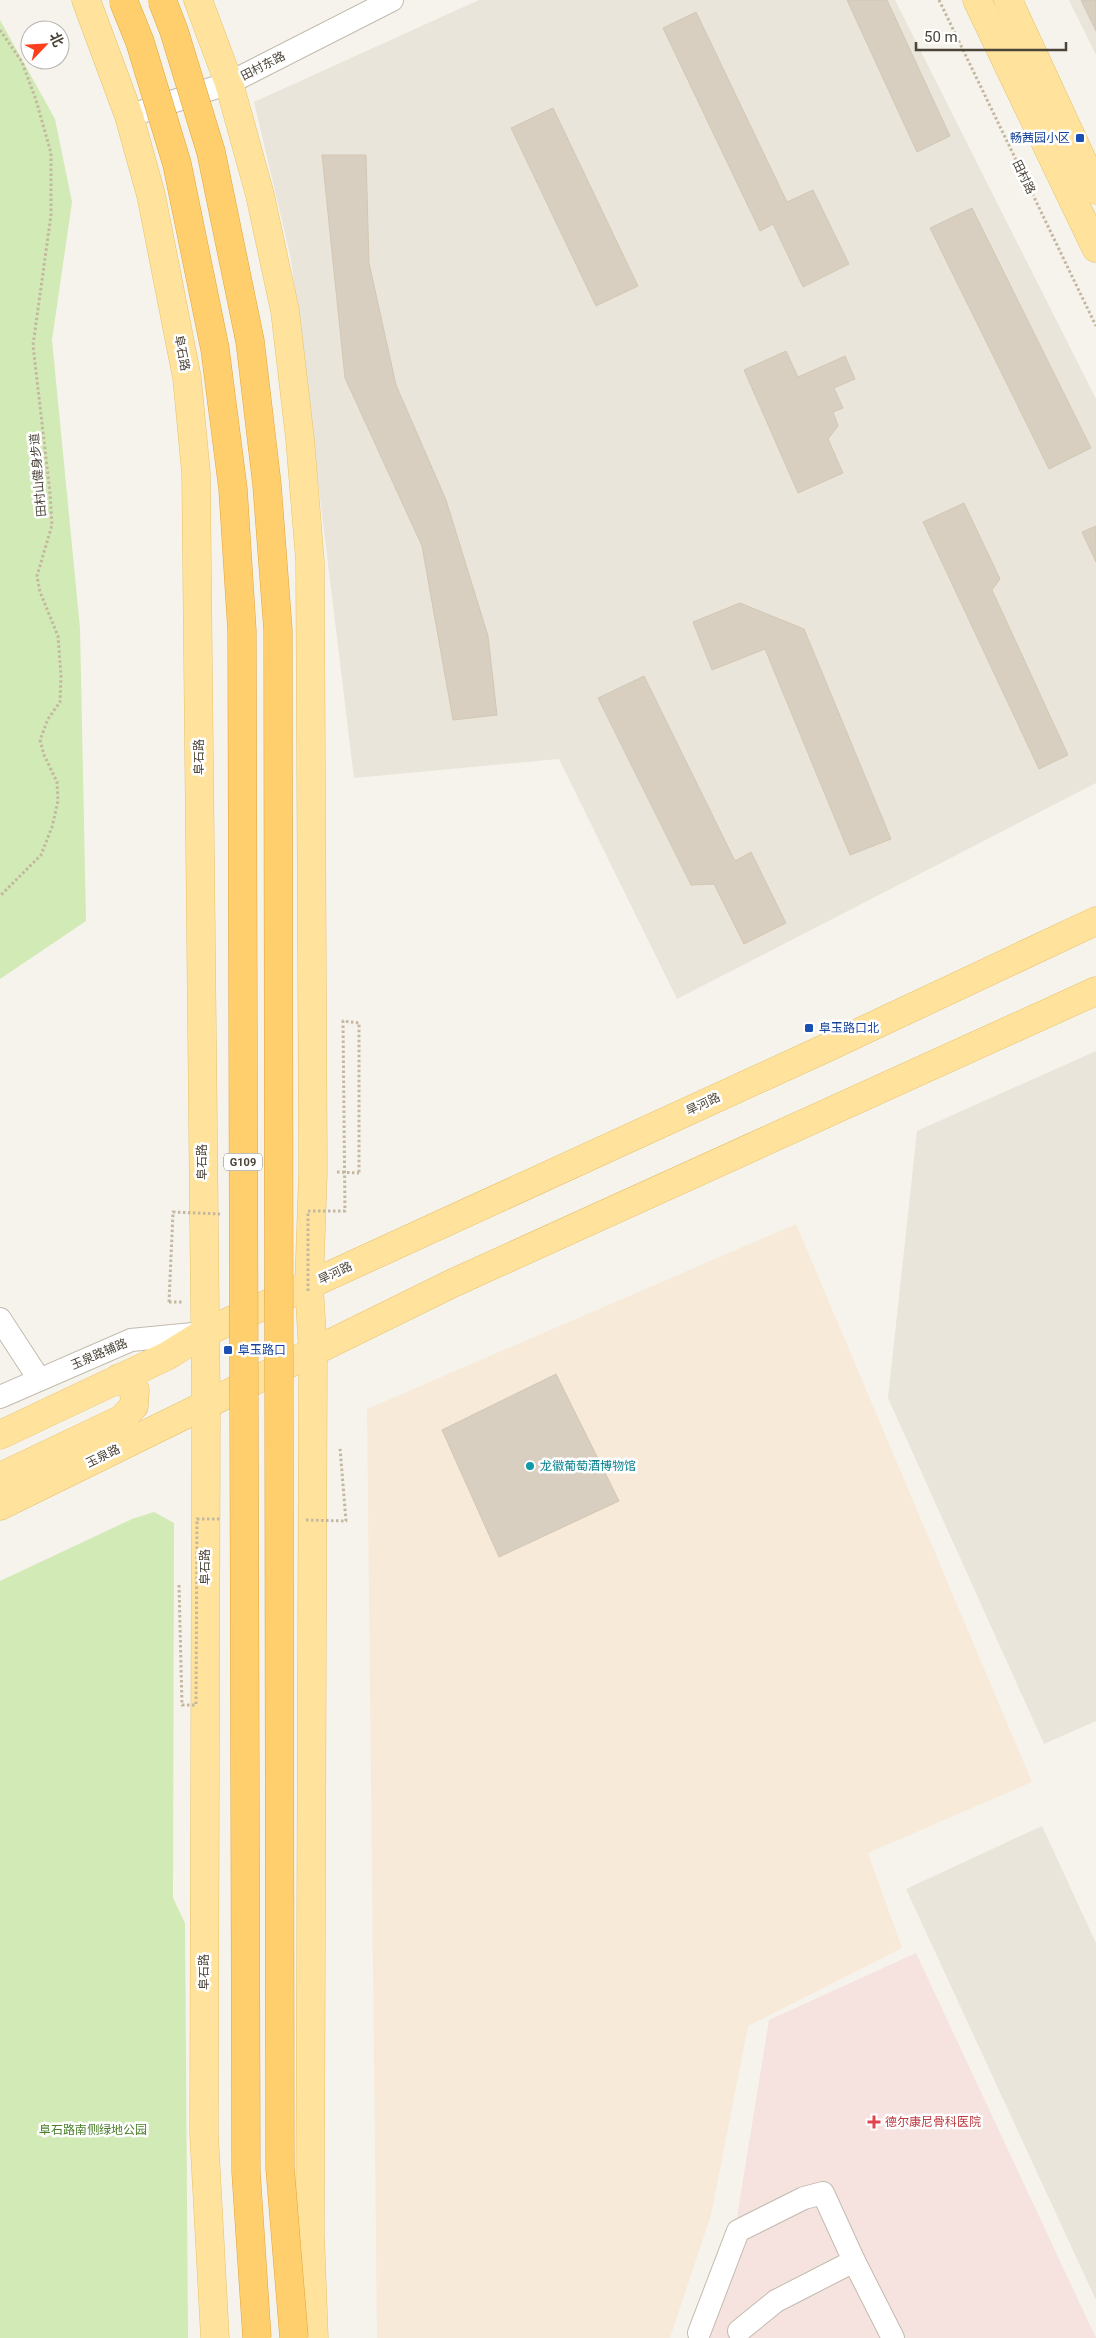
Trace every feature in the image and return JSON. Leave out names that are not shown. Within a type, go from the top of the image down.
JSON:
[{"type":"highway","name":"G109","points":[[123,0],[140,42],[178,164],[215,350],[233,489],[242,631],[246,2172],[258,2338]]},
{"type":"highway","name":"G109","points":[[162,0],[174,31],[211,152],[250,341],[267,485],[278,630],[280,2158],[294,2338]]},
{"type":"main road","name":"阜石路","points":[[86,0],[129,116],[151,195],[187,378],[196,473],[206,1406],[204,2134],[215,2338]]},
{"type":"main road","points":[[198,0],[229,83],[260,195],[285,311],[300,439],[310,561],[314,1172],[308,1288],[313,1352],[310,2234],[314,2338]]},
{"type":"main road","points":[[977,0],[1096,248]]},
{"type":"main road","points":[[1008,0],[1096,190]]},
{"type":"main road","name":"旱河路","points":[[204,1333],[308,1288],[1096,921]]},
{"type":"main road","points":[[313,1352],[453,1283],[1096,991]]},
{"type":"main road","points":[[0,1434],[167,1356],[204,1333]]},
{"type":"main road","name":"玉泉路","points":[[0,1506],[313,1352]]},
{"type":"main road","points":[[0,1477],[122,1419],[134,1406],[134,1390],[119,1378]]},
{"type":"street","name":"田村东路","points":[[129,116],[229,83],[392,0]]},
{"type":"street","points":[[0,1319],[39,1379]]},
{"type":"street","name":"玉泉路辅路","points":[[0,1397],[131,1340],[204,1333]]},
{"type":"street","points":[[698,2336],[738,2231],[804,2198],[823,2193],[854,2261],[893,2338]]},
{"type":"street","points":[[698,2336],[708,2326],[719,2324],[730,2325],[740,2335],[776,2301],[854,2261]]},
{"type":"path","name":"田村路","points":[[938,0],[1096,326]]},
{"type":"path","name":"田村山健身步道","points":[[0,30],[22,62],[36,100],[51,153],[51,215],[33,345],[52,525],[37,576],[40,592],[58,636],[61,676],[60,702],[48,720],[40,740],[44,755],[57,782],[58,801],[52,827],[41,855],[0,896]]},
{"type":"path","points":[[308,1288],[308,1211],[345,1211],[342,1021],[359,1023],[359,1173]]},
{"type":"path","points":[[169,1302],[173,1212],[223,1214]]},
{"type":"path","points":[[306,1520],[346,1521],[340,1448]]},
{"type":"path","points":[[179,1585],[182,1705],[196,1705],[197,1519],[221,1519]]},
{"type":"shaded area","points":[[479,0],[895,0],[1096,399],[1096,783],[677,999],[559,759],[354,778],[291,259],[254,102]]},
{"type":"shaded area","points":[[1069,0],[1096,0],[1096,55]]},
{"type":"shaded area","points":[[1096,1051],[1096,1721],[1044,1744],[888,1398],[917,1131]]},
{"type":"shaded area","points":[[796,1224],[1032,1782],[868,1853],[902,1948],[748,2026],[711,2215],[670,2338],[377,2338],[367,1409]]},
{"type":"shaded area","points":[[1042,1826],[1096,1943],[1096,2300],[906,1889]]},
{"type":"shaded area","name":"德尔康尼骨科医院","points":[[916,1953],[1096,2338],[687,2338],[736,2223],[769,2020]]},
{"type":"green space","points":[[0,20],[20,56],[20,70],[28,70],[55,119],[72,202],[52,340],[80,628],[86,921],[0,979]]},
{"type":"green space","name":"阜石路南侧绿地公园","points":[[154,1512],[174,1523],[173,1898],[185,1923],[188,2338],[0,2338],[0,1581],[132,1519]]},
{"type":"building","points":[[847,0],[887,0],[950,136],[917,152]]},
{"type":"building","points":[[1081,0],[1096,0],[1096,31]]},
{"type":"building","points":[[696,12],[787,202],[813,190],[849,264],[803,287],[773,224],[760,231],[663,28]]},
{"type":"building","points":[[553,108],[638,286],[596,306],[511,128]]},
{"type":"building","points":[[322,155],[366,155],[369,263],[396,385],[446,500],[488,636],[497,715],[453,720],[422,546],[345,378]]},
{"type":"building","points":[[972,208],[1091,448],[1049,469],[930,228]]},
{"type":"building","points":[[786,351],[798,377],[845,356],[855,379],[834,388],[843,408],[833,412],[838,426],[828,439],[843,473],[798,493],[744,370]]},
{"type":"building","points":[[964,503],[1000,579],[992,590],[1068,755],[1039,769],[923,522]]},
{"type":"building","points":[[1096,526],[1096,562],[1082,532]]},
{"type":"building","points":[[740,603],[804,629],[891,839],[850,855],[765,649],[712,670],[693,622]]},
{"type":"building","points":[[644,676],[735,861],[751,852],[786,923],[744,944],[714,884],[691,885],[598,698]]},
{"type":"building","name":"龙徽葡萄酒博物馆","points":[[556,1374],[619,1501],[499,1557],[442,1430]]},
{"type":"place","name":"畅茜园小区","points":[[1080,138]]},
{"type":"place","name":"阜玉路口北","points":[[809,1028]]},
{"type":"place","name":"阜玉路口","points":[[228,1350]]},
{"type":"place","name":"龙徽葡萄酒博物馆","points":[[530,1466]]},
{"type":"place","name":"德尔康尼骨科医院","points":[[874,2122]]}]
